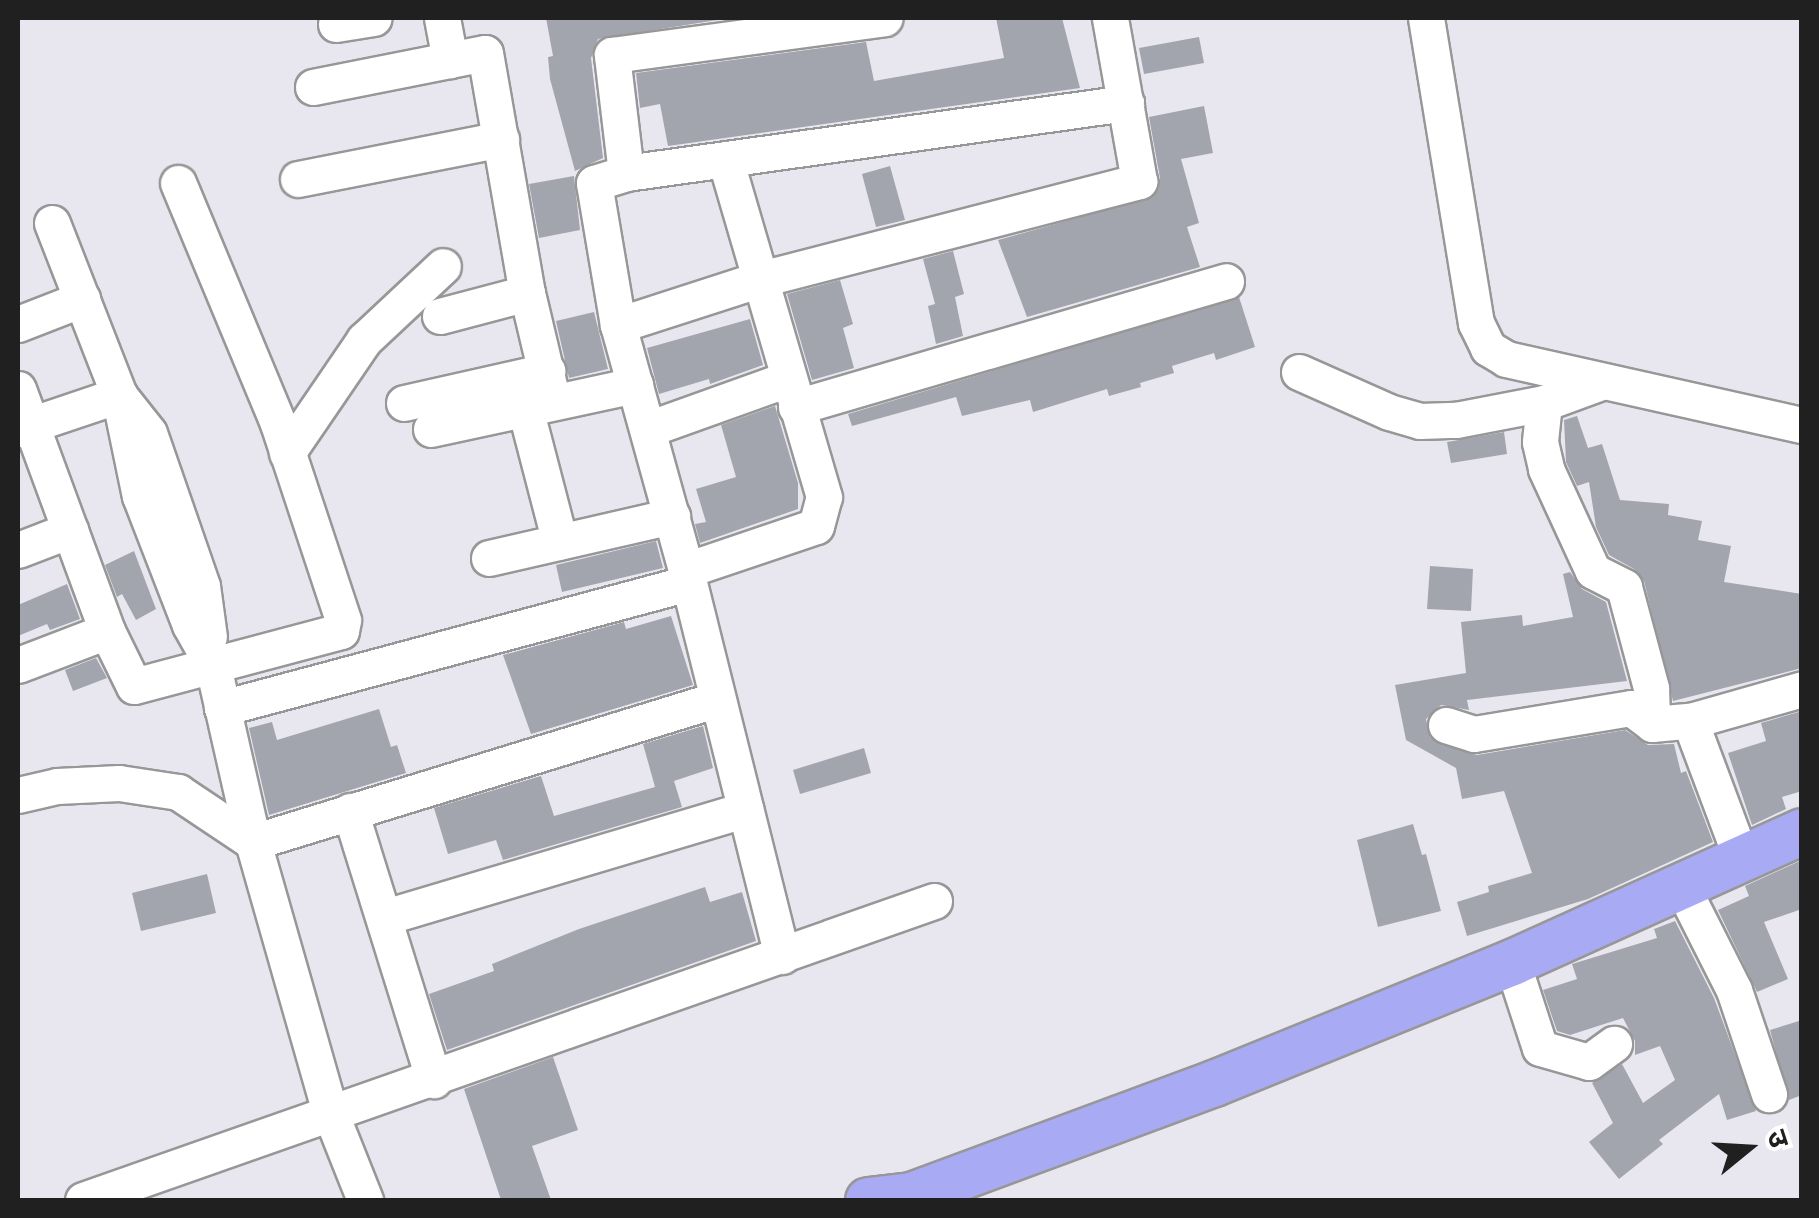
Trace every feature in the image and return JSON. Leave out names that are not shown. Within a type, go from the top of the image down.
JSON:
[{"type":"main road","points":[[894,1199],[1214,1083],[1512,962],[1800,835]]},
{"type":"street","points":[[336,24],[374,18]]},
{"type":"street","points":[[442,18],[450,60]]},
{"type":"street","points":[[626,173],[612,55],[884,18]]},
{"type":"street","points":[[618,325],[757,280],[1139,181],[1110,18]]},
{"type":"street","points":[[1426,18],[1476,322],[1488,348],[1506,358],[1600,382],[1802,425]]},
{"type":"street","points":[[313,87],[485,53],[527,292],[560,542]]},
{"type":"street","points":[[782,956],[672,516],[618,325],[594,183],[626,173],[1126,103]]},
{"type":"street","points":[[298,179],[501,139]]},
{"type":"street","points":[[222,708],[687,577],[816,526],[824,496],[757,280],[725,159]]},
{"type":"street","points":[[18,389],[24,426],[70,530],[107,630],[134,686],[341,630],[342,620],[288,453],[178,183]]},
{"type":"street","points":[[52,223],[119,395],[149,433],[202,586],[213,666],[252,842],[330,1112],[365,1200]]},
{"type":"street","points":[[288,453],[364,340],[443,266]]},
{"type":"street","points":[[648,430],[1226,280]]},
{"type":"street","points":[[440,316],[527,292]]},
{"type":"street","points":[[18,324],[82,299]]},
{"type":"street","points":[[1299,372],[1389,412],[1420,420],[1456,420],[1544,403],[1600,382]]},
{"type":"street","points":[[404,404],[635,385]]},
{"type":"street","points":[[432,430],[542,394]]},
{"type":"street","points":[[24,426],[119,395]]},
{"type":"street","points":[[1544,403],[1540,442],[1546,469],[1593,571],[1624,587],[1651,688],[1652,724]]},
{"type":"street","points":[[489,558],[672,516]]},
{"type":"street","points":[[18,550],[70,530]]},
{"type":"street","points":[[18,664],[107,630]]},
{"type":"street","points":[[1446,725],[1474,734],[1632,708],[1652,724],[1690,722],[1802,689]]},
{"type":"street","points":[[252,842],[718,699]]},
{"type":"street","points":[[1690,722],[1742,860]]},
{"type":"street","points":[[18,795],[56,786],[119,783],[178,792],[252,842]]},
{"type":"street","points":[[384,917],[745,810]]},
{"type":"street","points":[[350,811],[434,1080]]},
{"type":"street","points":[[1683,889],[1734,990],[1769,1094]]},
{"type":"street","points":[[84,1200],[934,901]]},
{"type":"street","points":[[1512,962],[1540,1048],[1589,1062],[1614,1044]]},
{"type":"building","points":[[546,18],[730,18],[598,39],[591,58],[603,158],[575,171],[550,79],[548,57],[553,56]]},
{"type":"building","points":[[996,18],[1062,18],[1080,88],[668,146],[660,104],[640,108],[636,73],[866,42],[874,81],[1004,58]]},
{"type":"building","points":[[1199,37],[1204,63],[1144,74],[1139,48]]},
{"type":"building","points":[[1204,106],[1213,153],[1181,159],[1199,223],[1187,227],[1200,267],[1027,317],[998,240],[1153,197],[1160,178],[1149,117]]},
{"type":"building","points":[[890,166],[905,220],[876,227],[862,174]]},
{"type":"building","points":[[574,176],[580,230],[539,238],[529,184]]},
{"type":"building","points":[[953,251],[964,294],[955,297],[963,336],[936,344],[928,306],[935,304],[923,259]]},
{"type":"building","points":[[840,280],[853,324],[843,328],[854,368],[812,380],[787,294]]},
{"type":"building","points":[[1239,297],[1255,347],[1216,360],[1214,353],[1172,366],[1174,373],[1140,383],[1141,387],[1109,396],[1107,389],[1033,412],[1030,400],[962,416],[956,397],[852,426],[848,414]]},
{"type":"building","points":[[594,312],[608,369],[569,378],[556,321]]},
{"type":"building","points":[[750,319],[763,365],[710,384],[709,379],[659,394],[647,348]]},
{"type":"building","points":[[775,406],[798,483],[798,509],[700,543],[695,524],[706,522],[696,489],[736,477],[721,425]]},
{"type":"building","points":[[1577,416],[1588,448],[1602,444],[1620,500],[1669,504],[1668,515],[1702,521],[1698,540],[1731,546],[1724,582],[1802,594],[1802,668],[1673,701],[1644,581],[1634,569],[1609,555],[1596,527],[1589,482],[1577,486],[1566,462],[1564,420]]},
{"type":"building","points":[[1504,432],[1507,454],[1451,463],[1447,442]]},
{"type":"building","points":[[656,541],[663,568],[562,592],[556,565]]},
{"type":"building","points":[[134,551],[156,609],[136,620],[122,594],[117,597],[105,565]]},
{"type":"building","points":[[1430,566],[1473,569],[1471,611],[1427,609]]},
{"type":"building","points":[[1570,572],[1582,589],[1606,602],[1627,681],[1467,700],[1469,710],[1441,705],[1426,719],[1430,738],[1477,755],[1625,730],[1648,745],[1674,744],[1681,773],[1686,771],[1713,842],[1588,899],[1467,936],[1457,902],[1489,892],[1488,886],[1532,873],[1504,791],[1462,799],[1456,768],[1406,740],[1395,685],[1466,673],[1461,622],[1522,615],[1523,626],[1573,617],[1563,574]]},
{"type":"building","points":[[67,584],[80,619],[50,630],[47,624],[18,636],[18,605]]},
{"type":"building","points":[[671,616],[693,685],[531,734],[503,655],[624,622],[626,629]]},
{"type":"building","points":[[96,658],[107,678],[73,691],[65,670]]},
{"type":"building","points":[[379,709],[391,747],[397,745],[406,773],[269,815],[249,728],[272,722],[277,740]]},
{"type":"building","points":[[1802,711],[1802,791],[1782,797],[1786,809],[1752,825],[1728,753],[1766,741],[1761,723]]},
{"type":"building","points":[[703,726],[713,768],[674,781],[682,807],[503,860],[496,840],[448,854],[434,808],[541,776],[554,816],[655,787],[643,744]]},
{"type":"building","points":[[864,748],[871,773],[800,794],[793,770]]},
{"type":"building","points":[[1413,824],[1422,855],[1426,854],[1441,911],[1378,927],[1357,840]]},
{"type":"building","points":[[1802,860],[1802,909],[1764,922],[1788,979],[1757,992],[1718,910],[1749,896],[1745,886]]},
{"type":"building","points":[[207,874],[216,913],[141,931],[132,893]]},
{"type":"building","points":[[705,887],[710,902],[742,892],[756,941],[447,1050],[429,994],[494,971],[492,964],[579,929]]},
{"type":"building","points":[[1675,921],[1714,998],[1756,1111],[1727,1120],[1719,1094],[1659,1140],[1663,1144],[1619,1179],[1589,1142],[1613,1123],[1592,1083],[1622,1064],[1643,1103],[1675,1080],[1660,1046],[1635,1055],[1635,1041],[1623,1018],[1570,1035],[1557,1031],[1543,990],[1577,979],[1572,964],[1657,938],[1654,929]]},
{"type":"building","points":[[1802,1020],[1802,1095],[1789,1100],[1770,1030]]},
{"type":"building","points":[[553,1057],[578,1130],[532,1146],[551,1200],[501,1200],[464,1089]]}]
